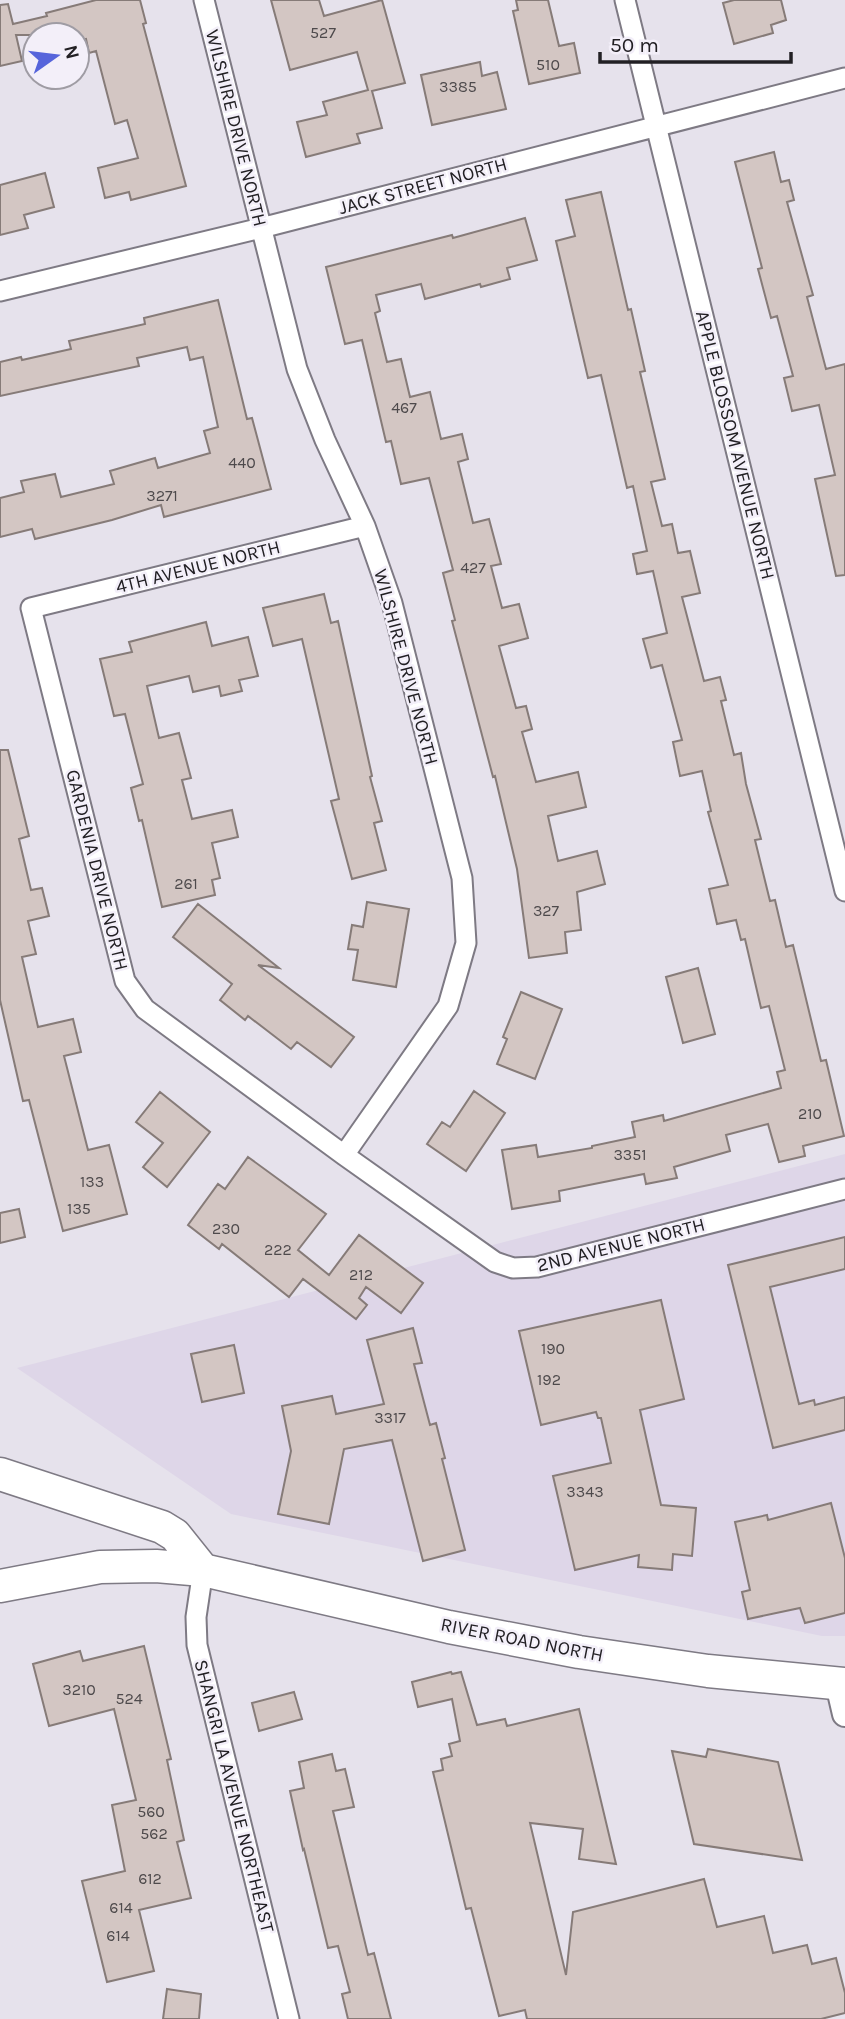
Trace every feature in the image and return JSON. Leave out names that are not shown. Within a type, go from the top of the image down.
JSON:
[{"type":"main road","points":[[0,1474],[162,1527],[175,1535],[203,1570]]},
{"type":"main road","name":"RIVER ROAD NORTH","points":[[0,1586],[113,1566],[203,1570],[449,1627],[579,1652],[843,1694]]},
{"type":"street","name":"WILSHIRE DRIVE NORTH","points":[[204,0],[297,369],[325,440],[365,526],[392,603],[462,878],[466,943],[449,1006],[344,1155]]},
{"type":"street","name":"APPLE BLOSSOM AVENUE NORTH","points":[[625,0],[845,891]]},
{"type":"street","name":"JACK STREET NORTH","points":[[0,291],[261,228],[845,78]]},
{"type":"street","name":"4TH AVENUE NORTH","points":[[32,608],[365,526]]},
{"type":"street","name":"GARDENIA DRIVE NORTH","points":[[32,608],[125,981],[145,1009],[344,1155]]},
{"type":"street","name":"2ND AVENUE NORTH","points":[[344,1155],[495,1262],[513,1268],[537,1267],[845,1189]]},
{"type":"street","name":"SHANGRI LA AVENUE NORTHEAST","points":[[203,1570],[196,1618],[199,1657],[289,2019]]},
{"type":"shaded area","points":[[845,1154],[845,1636],[822,1636],[231,1514],[17,1368]]},
{"type":"building","points":[[96,0],[140,0],[146,23],[143,24],[186,186],[131,200],[129,192],[105,198],[98,168],[138,158],[127,120],[115,124],[96,51],[91,52],[91,21],[26,21],[47,16],[46,13]]},
{"type":"building","points":[[271,0],[319,0],[324,16],[382,0],[405,83],[372,91],[382,128],[357,134],[360,143],[306,157],[297,122],[327,115],[323,102],[368,90],[357,52],[290,70]]},
{"type":"building","points":[[516,0],[548,0],[559,46],[574,43],[580,73],[529,84],[513,11],[518,10]]},
{"type":"building","points":[[734,0],[781,0],[786,20],[771,25],[773,33],[734,44],[723,3]]},
{"type":"building","points":[[8,4],[13,24],[21,22],[21,35],[16,35],[21,61],[0,66],[0,5]]},
{"type":"building","points":[[480,62],[482,76],[497,72],[506,109],[432,125],[421,75]]},
{"type":"building","points":[[774,152],[781,182],[789,180],[794,200],[787,202],[813,295],[807,297],[826,369],[845,364],[845,575],[836,576],[815,479],[835,475],[819,405],[792,411],[784,378],[793,376],[777,316],[771,318],[758,269],[762,268],[735,162]]},
{"type":"building","points":[[45,173],[54,207],[24,215],[28,228],[0,235],[0,185]]},
{"type":"building","points":[[601,192],[645,371],[640,372],[665,479],[651,482],[662,526],[672,524],[678,553],[690,551],[700,593],[682,597],[704,681],[720,677],[726,700],[721,701],[734,755],[741,753],[746,784],[761,839],[755,840],[770,901],[775,900],[786,947],[793,945],[821,1061],[826,1060],[844,1136],[803,1146],[805,1156],[779,1162],[768,1124],[726,1135],[730,1151],[674,1167],[677,1178],[646,1184],[644,1174],[559,1191],[560,1201],[512,1209],[502,1150],[536,1145],[538,1157],[635,1137],[632,1122],[663,1115],[664,1121],[781,1088],[777,1072],[785,1070],[769,1006],[761,1008],[745,939],[741,940],[736,920],[717,924],[709,889],[728,885],[708,812],[711,811],[702,771],[680,776],[673,742],[682,740],[662,665],[651,668],[643,639],[667,633],[653,571],[637,574],[633,554],[647,551],[633,486],[627,488],[601,375],[588,378],[556,241],[575,236],[566,200]]},
{"type":"building","points":[[525,218],[537,260],[507,268],[510,279],[425,299],[421,284],[376,295],[380,311],[375,313],[387,362],[401,359],[410,397],[430,392],[441,439],[462,434],[468,459],[458,462],[473,523],[489,519],[501,564],[491,566],[502,608],[519,604],[528,638],[499,646],[516,708],[526,706],[532,729],[522,732],[536,782],[578,772],[586,807],[548,816],[558,861],[597,851],[605,884],[577,892],[581,930],[565,932],[567,953],[529,958],[517,869],[495,776],[493,777],[452,621],[455,620],[443,573],[453,570],[429,478],[401,484],[391,441],[386,442],[362,340],[345,344],[326,267],[452,235],[453,238]]},
{"type":"building","points":[[218,300],[247,419],[252,418],[271,489],[164,517],[161,505],[35,539],[32,529],[0,537],[0,498],[24,492],[21,481],[55,474],[61,497],[114,484],[110,471],[155,458],[158,468],[210,453],[204,431],[218,427],[203,357],[190,360],[187,347],[137,358],[139,366],[0,396],[0,362],[71,349],[69,341],[145,324],[144,318]]},
{"type":"building","points":[[324,594],[331,623],[338,621],[372,776],[370,777],[382,821],[374,823],[386,870],[352,879],[331,801],[339,799],[302,639],[273,646],[263,608]]},
{"type":"building","points":[[206,622],[212,646],[248,637],[258,676],[239,680],[242,691],[221,696],[219,686],[193,692],[189,676],[147,686],[159,738],[179,733],[191,778],[182,780],[192,819],[232,810],[238,837],[212,843],[220,878],[212,880],[215,895],[162,907],[142,820],[139,821],[131,788],[143,784],[125,714],[114,716],[100,659],[132,652],[129,642]]},
{"type":"building","points":[[0,750],[8,750],[29,836],[19,839],[31,890],[42,888],[49,916],[28,921],[36,954],[22,957],[38,1027],[73,1019],[81,1052],[64,1056],[88,1150],[109,1145],[127,1214],[63,1231],[29,1100],[23,1101],[0,1000]]},
{"type":"building","points":[[367,902],[409,909],[396,987],[353,980],[358,950],[348,949],[352,925],[363,927]]},
{"type":"building","points":[[198,904],[279,968],[258,965],[354,1037],[331,1067],[297,1042],[291,1049],[248,1016],[245,1020],[220,1000],[232,984],[173,937]]},
{"type":"building","points":[[698,968],[715,1034],[683,1043],[666,977]]},
{"type":"building","points":[[521,992],[562,1009],[535,1079],[497,1064],[507,1039],[503,1037]]},
{"type":"building","points":[[474,1091],[505,1113],[466,1171],[427,1144],[442,1122],[450,1127]]},
{"type":"building","points":[[160,1092],[210,1132],[167,1187],[143,1167],[163,1143],[136,1122]]},
{"type":"building","points":[[248,1157],[326,1214],[298,1250],[329,1275],[359,1235],[423,1283],[401,1313],[366,1287],[359,1298],[367,1305],[356,1319],[303,1279],[289,1297],[222,1244],[219,1249],[188,1225],[218,1184],[225,1189]]},
{"type":"building","points":[[19,1209],[25,1237],[0,1243],[0,1213]]},
{"type":"building","points":[[845,1237],[845,1269],[770,1287],[799,1404],[814,1400],[815,1405],[845,1397],[845,1430],[773,1448],[728,1265]]},
{"type":"building","points":[[661,1300],[684,1399],[640,1410],[661,1505],[696,1508],[692,1556],[673,1554],[672,1570],[638,1567],[639,1555],[575,1570],[553,1476],[611,1463],[601,1418],[598,1418],[596,1412],[541,1425],[519,1331]]},
{"type":"building","points":[[413,1328],[422,1363],[414,1364],[430,1425],[436,1423],[445,1458],[442,1459],[465,1550],[423,1561],[392,1440],[344,1449],[329,1524],[278,1514],[291,1451],[282,1406],[332,1396],[336,1414],[384,1404],[367,1340]]},
{"type":"building","points":[[234,1345],[244,1393],[202,1402],[191,1354]]},
{"type":"building","points":[[831,1503],[845,1558],[845,1613],[805,1623],[800,1608],[748,1619],[742,1592],[750,1590],[735,1522],[767,1515],[768,1520]]},
{"type":"building","points":[[144,1646],[171,1759],[167,1760],[184,1840],[177,1842],[191,1898],[139,1910],[154,1971],[107,1982],[82,1881],[125,1871],[112,1805],[136,1800],[114,1709],[49,1726],[33,1664],[80,1651],[83,1661]]},
{"type":"building","points":[[461,1672],[477,1725],[505,1719],[507,1726],[579,1709],[616,1864],[579,1859],[583,1829],[530,1823],[566,1975],[573,1912],[704,1879],[717,1927],[764,1916],[773,1953],[807,1945],[812,1964],[836,1958],[845,1993],[845,2013],[821,2019],[527,2019],[525,2010],[499,2016],[471,1908],[466,1909],[433,1772],[443,1770],[441,1759],[452,1756],[449,1744],[460,1741],[452,1699],[418,1707],[412,1682]]},
{"type":"building","points":[[294,1692],[302,1719],[259,1731],[252,1703]]},
{"type":"building","points":[[708,1749],[778,1762],[802,1860],[694,1844],[672,1751],[706,1757]]},
{"type":"building","points":[[332,1754],[336,1771],[345,1769],[354,1807],[333,1811],[368,1955],[374,1953],[391,2019],[348,2019],[342,1994],[350,1992],[338,1946],[328,1948],[303,1850],[290,1791],[304,1788],[299,1762]]},
{"type":"building","points":[[167,1989],[201,1994],[199,2019],[163,2019]]}]
